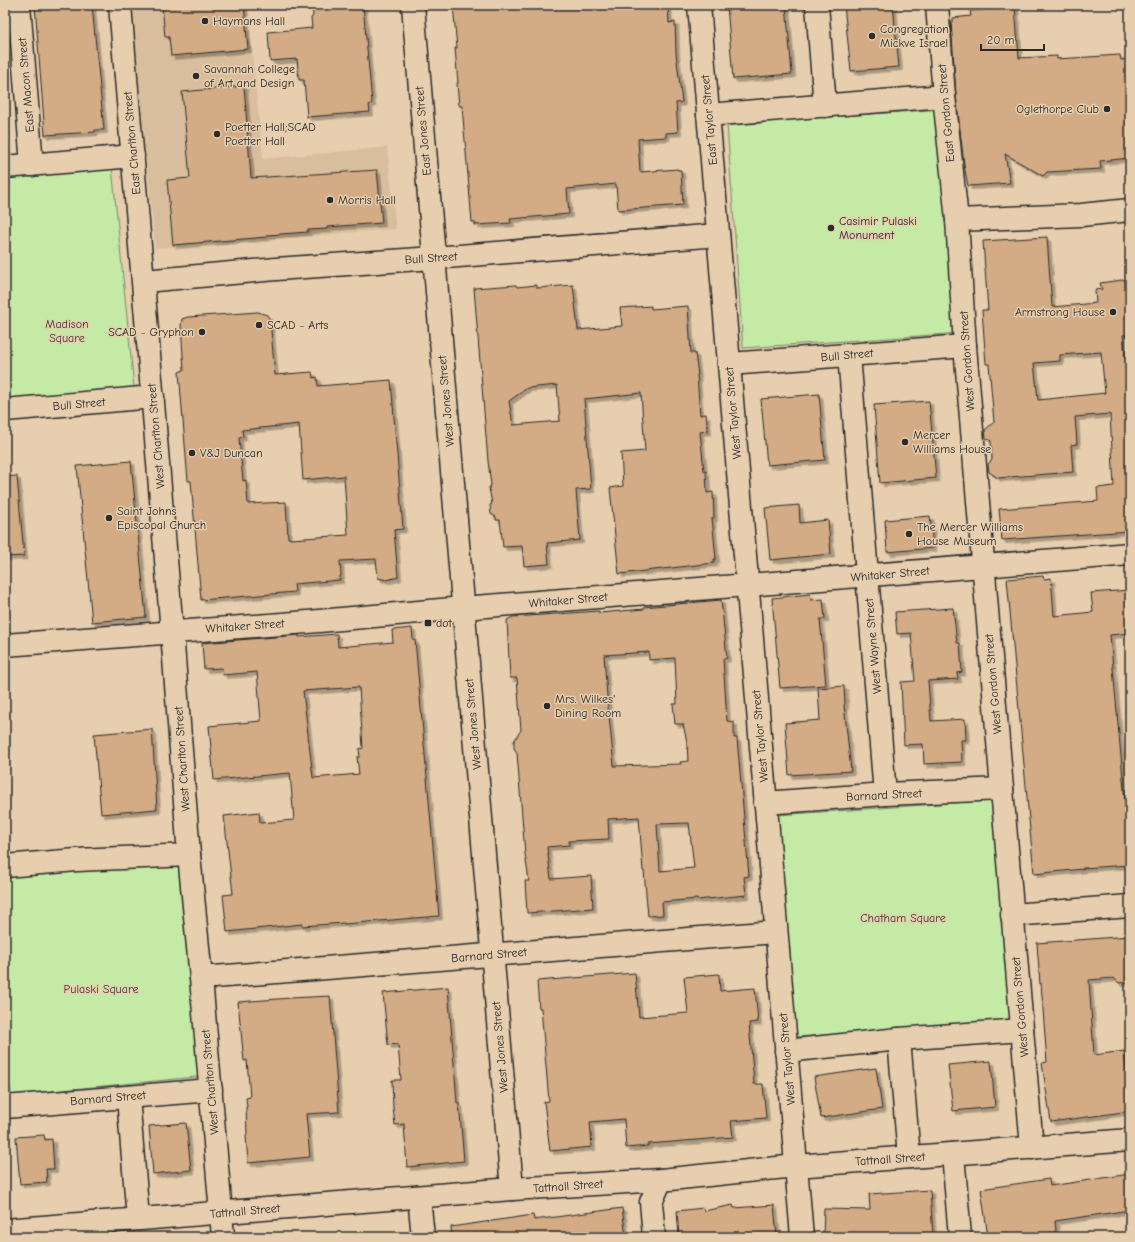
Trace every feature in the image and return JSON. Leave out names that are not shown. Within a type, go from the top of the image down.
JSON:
[{"type":"street","name":"East Macon Street","points":[[19,5],[32,165]]},
{"type":"street","name":"East Charlton Street","points":[[120,5],[144,281]]},
{"type":"street","name":"East Jones Street","points":[[413,5],[434,258]]},
{"type":"street","name":"East Taylor Street","points":[[699,5],[718,235]]},
{"type":"street","points":[[817,5],[825,106]]},
{"type":"street","name":"East Gordon Street","points":[[937,5],[944,96],[957,220]]},
{"type":"street","points":[[708,115],[944,96]]},
{"type":"street","points":[[5,167],[133,156]]},
{"type":"street","points":[[957,220],[1081,215],[1130,210]]},
{"type":"street","name":"West Gordon Street","points":[[957,220],[965,346],[1032,1148]]},
{"type":"street","name":"Bull Street","points":[[144,281],[276,269],[718,235]]},
{"type":"street","name":"West Taylor Street","points":[[718,235],[802,1237]]},
{"type":"street","name":"West Jones Street","points":[[434,258],[512,1190]]},
{"type":"street","name":"West Charlton Street","points":[[144,281],[189,855],[223,1237]]},
{"type":"street","name":"Bull Street","points":[[729,364],[965,346]]},
{"type":"street","name":"West Wayne Street","points":[[849,355],[885,794]]},
{"type":"street","name":"Bull Street","points":[[5,410],[152,397]]},
{"type":"street","name":"Whitaker Street","points":[[5,645],[1130,554]]},
{"type":"street","name":"Barnard Street","points":[[765,803],[885,794],[1002,789]]},
{"type":"street","points":[[5,866],[77,860],[189,855]]},
{"type":"street","points":[[1012,916],[1130,906]]},
{"type":"street","name":"Barnard Street","points":[[201,978],[776,932]]},
{"type":"street","points":[[786,1051],[899,1039],[1022,1030]]},
{"type":"street","points":[[899,1039],[908,1157]]},
{"type":"street","name":"Barnard Street","points":[[5,1107],[211,1090]]},
{"type":"street","points":[[128,1096],[138,1219]]},
{"type":"street","name":"Tattnall Street","points":[[5,1230],[419,1197],[661,1180],[796,1166],[1130,1140]]},
{"type":"street","points":[[953,1154],[960,1237]]},
{"type":"street","points":[[654,1237],[651,1202],[661,1180]]},
{"type":"street","points":[[419,1197],[423,1237]]},
{"type":"shaded area","name":"Savannah College of Art and Design","points":[[131,5],[247,5],[263,159],[387,147],[396,229],[155,248]]},
{"type":"green space","points":[[945,109],[961,333],[743,348],[727,124]]},
{"type":"green space","name":"Madison Square","points":[[112,167],[134,388],[5,399],[5,175]]},
{"type":"green space","name":"Chatham Square","points":[[1011,799],[1027,1021],[795,1037],[778,815]]},
{"type":"green space","name":"Pulaski Square","points":[[184,859],[206,1076],[11,1095],[5,1034],[5,877]]},
{"type":"building","points":[[35,5],[92,5],[104,130],[95,130],[95,132],[45,135]]},
{"type":"building","name":"Haymans Hall","points":[[162,5],[244,5],[248,49],[171,56],[169,37],[165,37]]},
{"type":"building","points":[[312,5],[363,5],[372,103],[369,105],[370,112],[307,117],[304,80],[299,80],[297,59],[270,61],[268,32],[312,28]]},
{"type":"building","points":[[453,5],[668,5],[669,23],[675,22],[676,53],[682,102],[676,103],[678,132],[666,133],[666,137],[638,139],[640,172],[681,170],[683,205],[618,210],[616,184],[567,189],[569,214],[510,219],[511,223],[475,225],[475,222],[472,222],[462,106],[459,106],[455,48],[457,48]]},
{"type":"building","points":[[727,5],[786,5],[792,74],[733,79]]},
{"type":"building","name":"Congregation Mickve Israel","points":[[844,5],[893,5],[899,67],[851,71]]},
{"type":"building","points":[[1015,7],[1019,58],[1057,56],[1057,59],[1120,55],[1121,60],[1130,59],[1130,158],[1100,161],[1101,169],[1047,172],[1043,176],[1005,154],[1010,183],[968,186],[964,165],[956,95],[951,21],[953,21],[953,18],[971,16],[970,11]]},
{"type":"building","name":"Poetter Hall;SCAD Poetter Hall","points":[[244,86],[251,178],[377,170],[382,223],[327,227],[327,229],[307,230],[308,232],[267,235],[267,237],[173,245],[167,180],[190,178],[182,92]]},
{"type":"building","points":[[1047,237],[1052,307],[1096,303],[1095,290],[1102,289],[1100,283],[1130,279],[1130,335],[1123,335],[1130,404],[1130,531],[1002,540],[999,509],[1098,501],[1097,488],[1114,486],[1110,414],[1075,417],[1077,444],[1071,445],[1073,472],[998,478],[989,472],[988,464],[992,460],[991,441],[986,438],[985,430],[994,422],[989,364],[986,364],[982,310],[988,310],[983,241]],"holes":[[[1101,352],[1105,393],[1038,400],[1034,363],[1060,361],[1060,355]]]},
{"type":"building","points":[[537,285],[537,288],[573,285],[578,330],[622,326],[620,308],[651,306],[651,309],[688,306],[691,353],[695,353],[698,375],[700,415],[706,414],[708,431],[700,432],[704,471],[706,471],[707,493],[713,492],[714,518],[712,518],[716,559],[714,559],[714,563],[619,574],[610,488],[623,486],[621,453],[645,451],[641,393],[584,399],[591,489],[576,490],[580,540],[547,543],[549,564],[524,566],[522,546],[503,547],[500,520],[496,520],[496,517],[491,514],[490,505],[492,504],[489,488],[491,485],[474,288]],"holes":[[[557,385],[560,421],[513,425],[509,401],[527,388]]]},
{"type":"building","points":[[258,312],[267,315],[270,320],[275,375],[312,372],[313,378],[317,377],[318,386],[391,380],[403,529],[394,530],[398,577],[387,580],[378,578],[376,559],[340,561],[340,580],[294,584],[295,592],[201,600],[191,481],[188,481],[179,372],[184,370],[181,326],[182,319],[188,317]],"holes":[[[299,424],[303,480],[344,476],[348,535],[290,539],[288,538],[286,502],[248,504],[246,480],[243,481],[239,438],[243,437],[242,430]]]},
{"type":"building","points":[[819,394],[825,460],[767,465],[761,399]]},
{"type":"building","name":"Mercer Williams House","points":[[929,401],[936,478],[880,483],[874,405]]},
{"type":"building","name":"Saint Johns Episcopal Church","points":[[131,461],[146,617],[92,622],[77,466]]},
{"type":"building","points":[[17,476],[24,556],[5,557],[5,477]]},
{"type":"building","points":[[799,505],[800,523],[828,520],[831,554],[770,560],[765,508]]},
{"type":"building","name":"The Mercer Williams House Museum","points":[[930,516],[933,548],[887,552],[885,520]]},
{"type":"building","points":[[1043,576],[1044,579],[1051,578],[1054,616],[1093,612],[1091,593],[1130,590],[1130,633],[1110,635],[1129,845],[1127,845],[1129,865],[1083,868],[1034,874],[1007,579]]},
{"type":"building","points":[[810,594],[811,600],[823,599],[825,619],[820,619],[826,685],[780,688],[772,598]]},
{"type":"building","points":[[721,600],[727,658],[723,659],[727,721],[734,722],[734,738],[737,738],[749,876],[744,877],[746,895],[662,902],[663,915],[648,916],[639,817],[608,819],[609,839],[569,841],[569,845],[547,847],[551,879],[591,876],[593,908],[527,913],[525,881],[529,881],[525,854],[517,753],[514,748],[514,741],[521,730],[517,678],[510,678],[507,620],[513,617],[599,611],[599,613],[644,609],[644,607]],"holes":[[[649,652],[649,660],[675,658],[677,704],[673,704],[675,724],[683,724],[687,742],[688,761],[680,762],[681,764],[614,766],[604,655]],[[689,823],[694,868],[660,871],[657,824]]]},
{"type":"building","points":[[953,608],[957,643],[960,643],[962,672],[957,673],[958,679],[928,681],[931,721],[965,719],[966,740],[961,740],[962,762],[924,764],[923,744],[904,745],[901,682],[915,681],[911,633],[897,634],[895,612]]},
{"type":"building","points":[[412,628],[413,640],[415,640],[439,916],[344,924],[302,926],[302,924],[227,932],[223,895],[233,894],[224,816],[259,812],[260,823],[294,820],[290,773],[214,780],[209,726],[261,721],[257,672],[223,675],[222,668],[204,669],[202,643],[299,635],[299,637],[337,634],[338,647],[393,642],[392,630]],"holes":[[[359,687],[363,748],[359,749],[360,757],[357,757],[359,774],[313,778],[303,691]]]},
{"type":"building","points":[[844,686],[844,705],[851,771],[789,775],[785,723],[820,720],[818,688]]},
{"type":"building","points":[[152,729],[157,809],[101,814],[94,734]]},
{"type":"building","points":[[1130,936],[1130,982],[1119,983],[1114,978],[1089,980],[1094,1055],[1124,1051],[1127,1076],[1130,1076],[1130,1111],[1051,1122],[1042,1063],[1047,1062],[1037,943]]},
{"type":"building","points":[[635,973],[639,1017],[688,1013],[684,977],[719,974],[720,991],[755,988],[758,1022],[749,1023],[754,1084],[763,1084],[766,1118],[731,1121],[733,1137],[648,1144],[648,1146],[626,1148],[624,1119],[590,1122],[592,1147],[550,1151],[544,1102],[549,1101],[541,1008],[539,1008],[537,981]]},
{"type":"building","points":[[448,987],[457,1103],[459,1103],[464,1161],[407,1167],[404,1124],[395,1125],[393,1108],[392,1080],[401,1080],[398,1044],[388,1045],[383,993]]},
{"type":"building","points":[[330,996],[339,1112],[306,1114],[310,1157],[248,1163],[246,1098],[250,1097],[247,1060],[244,1061],[238,1002]]},
{"type":"building","points":[[991,1061],[995,1107],[953,1111],[948,1065]]},
{"type":"building","points":[[876,1068],[882,1109],[821,1118],[814,1077]]},
{"type":"building","points":[[186,1123],[191,1170],[153,1174],[149,1126]]},
{"type":"building","points":[[44,1135],[45,1140],[52,1139],[54,1169],[46,1169],[47,1182],[20,1184],[16,1137]]},
{"type":"building","points":[[1130,1174],[1130,1210],[1055,1221],[1056,1232],[1020,1237],[988,1237],[981,1189],[1049,1179],[1050,1186]]},
{"type":"building","points":[[930,1190],[933,1237],[823,1237],[824,1209],[870,1210],[869,1194]]},
{"type":"building","points":[[733,1205],[734,1208],[774,1205],[777,1237],[679,1237],[677,1211],[703,1208],[704,1211]]},
{"type":"building","points":[[622,1208],[626,1237],[452,1237],[451,1227],[533,1215],[534,1220]]},
{"type":"place","name":"Haymans Hall","points":[[205,21]]},
{"type":"place","name":"Congregation Mickve Israel","points":[[872,36]]},
{"type":"place","name":"Savannah College of Art and Design","points":[[196,76]]},
{"type":"place","name":"Oglethorpe Club","points":[[1107,109]]},
{"type":"place","name":"Poetter Hall;SCAD Poetter Hall","points":[[217,134]]},
{"type":"place","name":"Morris Hall","points":[[330,200]]},
{"type":"place","name":"Casimir Pulaski Monument","points":[[831,228]]},
{"type":"place","name":"Armstrong House","points":[[1113,312]]},
{"type":"place","name":"SCAD - Arts","points":[[259,325]]},
{"type":"place","name":"SCAD - Gryphon","points":[[202,332]]},
{"type":"place","name":"Mercer Williams House","points":[[905,442]]},
{"type":"place","name":"V&J Duncan","points":[[192,453]]},
{"type":"place","name":"Saint Johns Episcopal Church","points":[[109,518]]},
{"type":"place","name":"The Mercer Williams House Museum","points":[[909,534]]},
{"type":"place","name":"dot","points":[[428,623]]},
{"type":"place","name":"Mrs. Wilkes' Dining Room","points":[[547,706]]}]
